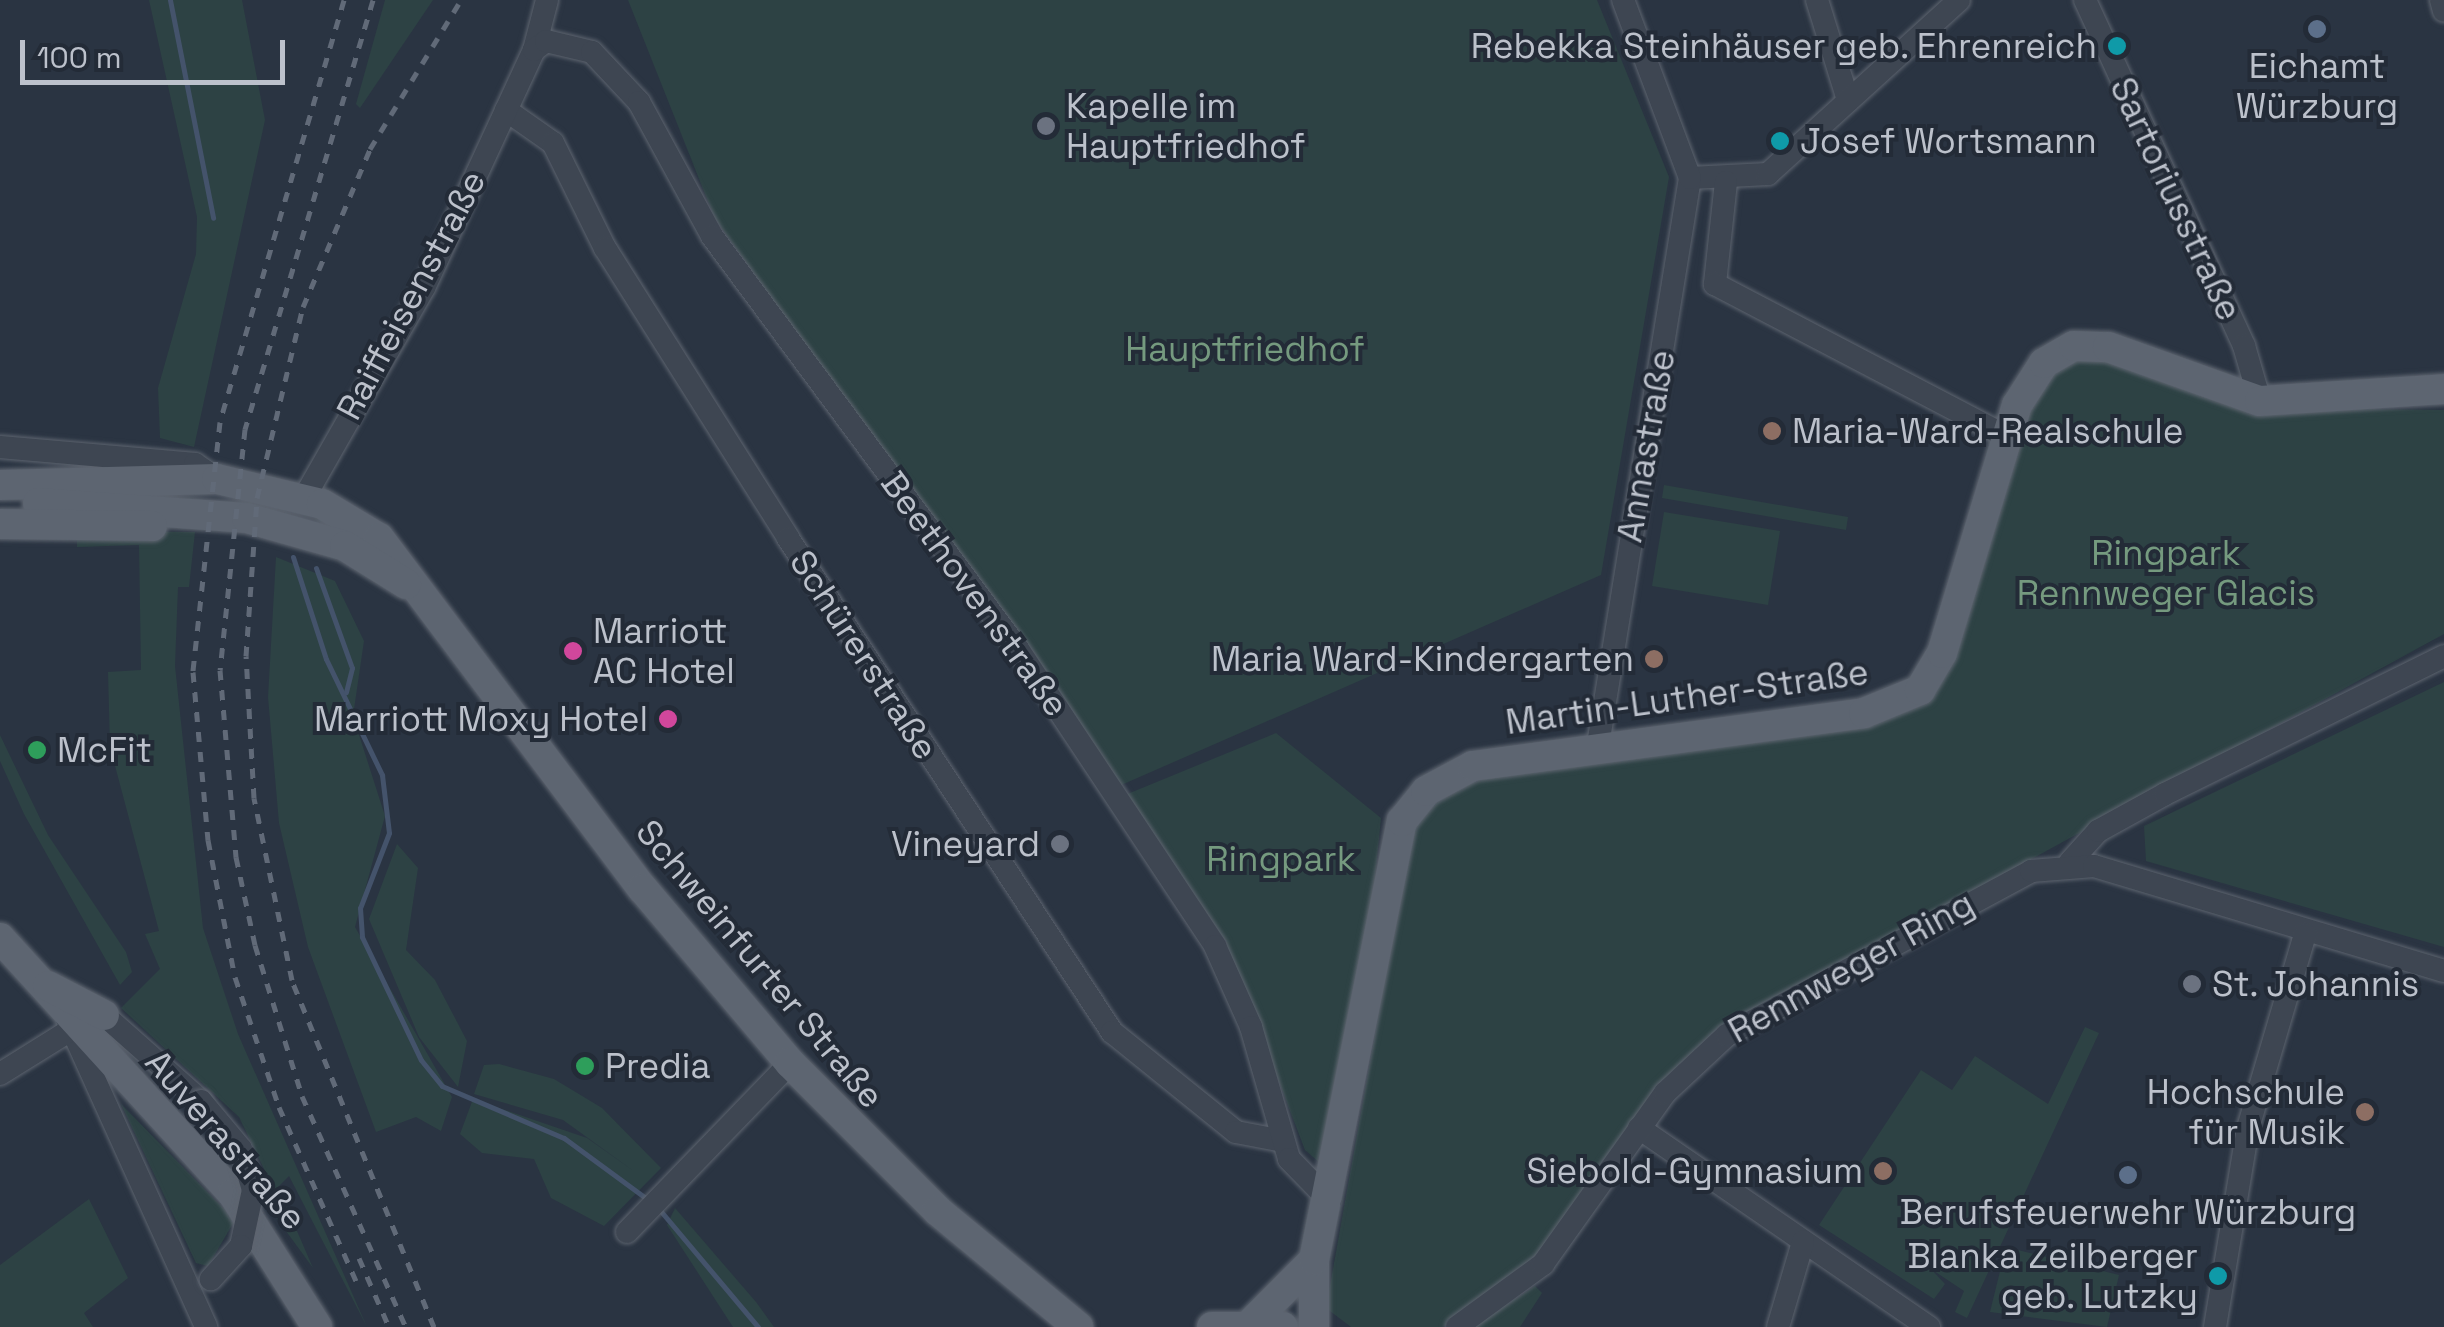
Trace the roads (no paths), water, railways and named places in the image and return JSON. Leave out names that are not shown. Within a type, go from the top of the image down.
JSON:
[{"type":"main road","name":"Martin-Luther-Straße","points":[[1314,1327],[1314,1260],[1330,1201],[1402,821],[1442,778],[1473,766],[1864,714],[1920,690],[1942,654],[2004,435],[2037,370],[2074,346],[2108,348],[2260,401],[2444,389]]},
{"type":"main road","points":[[0,485],[149,476],[218,479]]},
{"type":"main road","name":"Schweinfurter Straße","points":[[218,479],[304,498],[380,538],[643,889],[790,1063],[938,1211],[1079,1326]]},
{"type":"main road","name":"Schweinfurter Straße","points":[[0,505],[137,504],[200,511],[345,546],[434,612]]},
{"type":"main road","points":[[0,524],[167,526],[200,511]]},
{"type":"main road","name":"Auverastraße","points":[[0,938],[66,1022],[233,1194],[317,1327]]},
{"type":"main road","points":[[36,981],[104,1015]]},
{"type":"main road","name":"Martin-Luther-Straße","points":[[1268,1324],[1314,1260]]},
{"type":"main road","points":[[1212,1327],[1268,1324]]},
{"type":"street","name":"Raiffeisenstraße","points":[[304,498],[419,296],[540,45],[547,0]]},
{"type":"street","points":[[1623,0],[1690,178],[1726,182],[1768,174],[1959,0]]},
{"type":"street","points":[[1817,0],[1848,100]]},
{"type":"street","name":"Sartoriusstraße","points":[[2085,0],[2244,346],[2260,401]]},
{"type":"street","points":[[2441,0],[2444,11]]},
{"type":"street","name":"Beethovenstraße","points":[[540,45],[592,52],[619,76],[712,236],[1066,718],[1230,971],[1282,1141],[1296,1174],[1330,1201]]},
{"type":"street","name":"Schürerstraße","points":[[506,110],[552,143],[605,248],[766,504],[1112,1032],[1236,1132],[1282,1141]]},
{"type":"street","name":"Annastraße","points":[[1597,750],[1690,178]]},
{"type":"street","points":[[1726,182],[1715,284],[2004,435]]},
{"type":"street","name":"Schweinfurter Straße","points":[[0,447],[196,464],[218,479]]},
{"type":"street","points":[[0,471],[110,456]]},
{"type":"street","points":[[2444,656],[2164,794],[2098,831],[2070,862],[2444,972]]},
{"type":"street","name":"Rennweger Ring","points":[[1457,1327],[1543,1264],[1639,1128],[1727,1034],[1940,914],[2070,862]]},
{"type":"street","points":[[2216,1327],[2248,1128],[2306,934]]},
{"type":"street","points":[[104,1015],[201,1101],[247,1162],[251,1219],[211,1279],[203,1322]]},
{"type":"street","points":[[0,1074],[66,1022],[203,1322]]},
{"type":"street","points":[[627,1232],[790,1063]]},
{"type":"street","points":[[1639,1128],[1930,1327]]},
{"type":"street","points":[[1778,1327],[1803,1242]]},
{"type":"street","points":[[176,1264],[211,1279]]},
{"type":"waterway","points":[[170,0],[213,218]]},
{"type":"waterway","points":[[293,557],[326,659],[382,775],[389,833],[360,908],[362,937],[421,1060],[442,1086],[564,1138],[647,1199]]},
{"type":"waterway","points":[[316,568],[352,668],[346,692]]},
{"type":"waterway","points":[[659,1209],[758,1327]]},
{"type":"railway","points":[[344,0],[220,422],[193,672],[208,840],[235,977],[279,1107],[356,1281]]},
{"type":"railway","points":[[373,0],[245,429],[220,670],[236,857],[255,945],[302,1096],[406,1327]]},
{"type":"railway","points":[[434,1327],[292,980],[254,798],[246,656],[257,498],[303,307],[370,149],[461,0]]},
{"type":"railway","points":[[359,1258],[389,1327]]},
{"type":"place","name":"Eichamt Würzburg","points":[[2317,29]]},
{"type":"place","name":"Rebekka Steinhäuser geb. Ehrenreich","points":[[2117,46]]},
{"type":"place","name":"Kapelle im Hauptfriedhof","points":[[1046,126]]},
{"type":"place","name":"Josef Wortsmann","points":[[1780,141]]},
{"type":"place","name":"Maria-Ward-Realschule","points":[[1772,431]]},
{"type":"place","name":"Marriott AC Hotel","points":[[573,651]]},
{"type":"place","name":"Maria Ward-Kindergarten","points":[[1654,659]]},
{"type":"place","name":"Marriott Moxy Hotel","points":[[668,719]]},
{"type":"place","name":"McFit","points":[[37,750]]},
{"type":"place","name":"Vineyard","points":[[1060,844]]},
{"type":"place","name":"St. Johannis","points":[[2192,984]]},
{"type":"place","name":"Predia","points":[[585,1066]]},
{"type":"place","name":"Hochschule für Musik","points":[[2365,1112]]},
{"type":"place","name":"Siebold-Gymnasium","points":[[1883,1171]]},
{"type":"place","name":"Berufsfeuerwehr Würzburg","points":[[2128,1175]]},
{"type":"place","name":"Blanka Zeilberger geb. Lutzky","points":[[2218,1276]]},
{"type":"park label","name":"Hauptfriedhof","points":[[1245,349]]},
{"type":"park label","name":"Ringpark Rennweger Glacis","points":[[2166,573]]},
{"type":"park label","name":"Ringpark","points":[[1281,859]]}]
